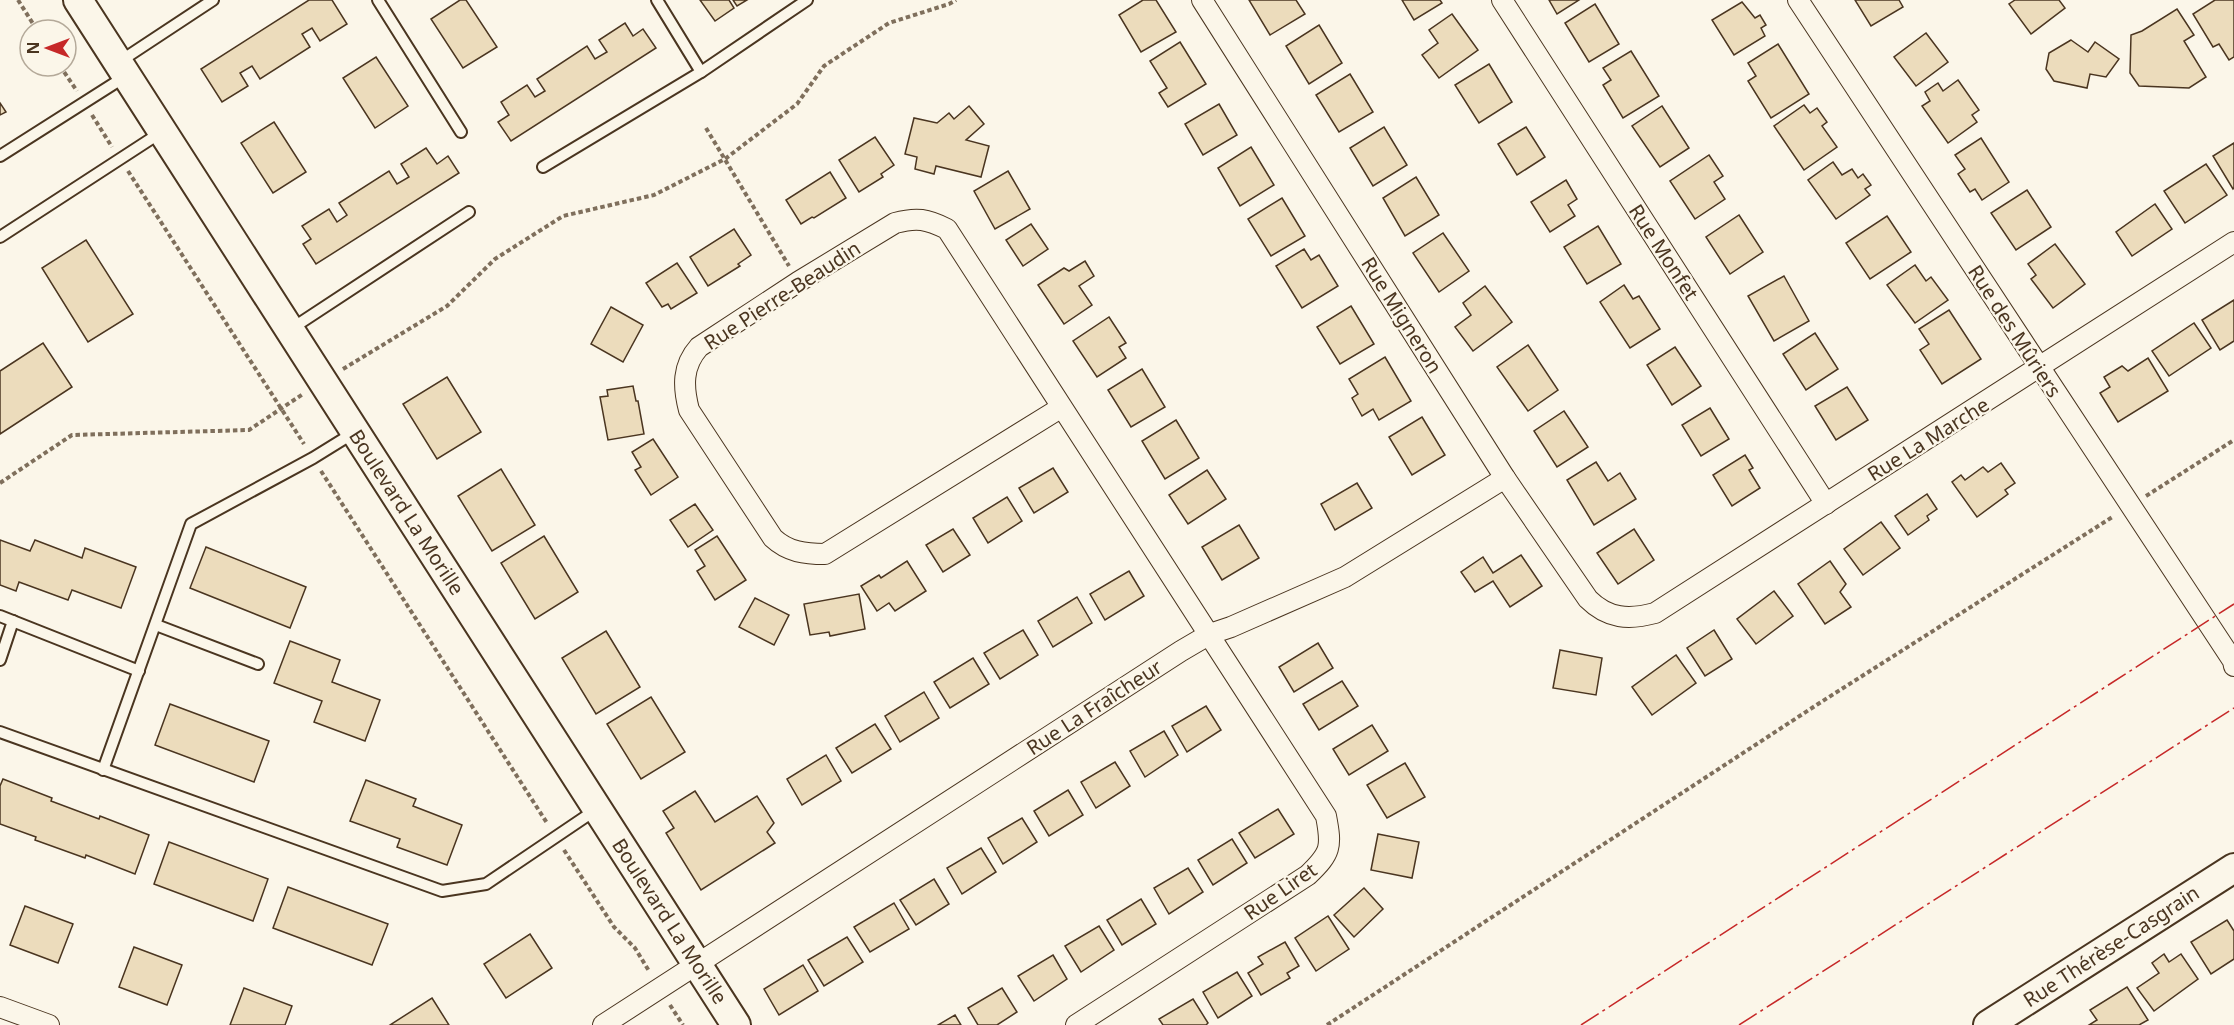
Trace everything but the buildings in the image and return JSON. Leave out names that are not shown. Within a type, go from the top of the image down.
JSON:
[{"type":"street","name":"Boulevard La Morille","points":[[78,0],[736,1025]]},
{"type":"street","name":"Rue Migneron","points":[[1202,0],[1505,478],[1588,599],[1598,609],[1616,616]]},
{"type":"street","name":"Rue Monfet","points":[[1502,0],[1826,504]]},
{"type":"street","name":"Rue des Mûriers","points":[[1798,0],[2234,663]]},
{"type":"street","name":"Rue Pierre-Beaudin","points":[[1062,407],[825,554],[804,554],[783,547],[773,538],[689,410],[684,389],[690,357],[699,347],[798,282],[895,223],[913,218],[931,221],[947,229],[1210,634]]},
{"type":"street","name":"Rue La Marche","points":[[1616,616],[1638,618],[1655,614],[2040,369],[2234,242]]},
{"type":"street","name":"Rue La Fraîcheur","points":[[603,1025],[1210,634],[1345,578],[1505,478]]},
{"type":"street","name":"Rue Liret","points":[[1076,1025],[1308,875],[1325,859],[1330,839],[1326,816],[1210,634]]},
{"type":"street","name":"Rue Thérèse-Casgrain","points":[[1988,1025],[2234,868]]},
{"type":"street","points":[[0,1006],[49,1025]]},
{"type":"lane","points":[[0,156],[84,103],[123,68],[213,0]]},
{"type":"lane","points":[[378,0],[461,132]]},
{"type":"lane","points":[[657,0],[701,72]]},
{"type":"lane","points":[[543,167],[701,72],[807,0]]},
{"type":"lane","points":[[0,237],[163,131]]},
{"type":"lane","points":[[291,329],[469,212]]},
{"type":"lane","points":[[103,770],[191,524],[313,458],[355,431]]},
{"type":"lane","points":[[0,616],[139,671]]},
{"type":"lane","points":[[0,660],[13,621]]},
{"type":"lane","points":[[156,626],[258,664]]},
{"type":"lane","points":[[0,732],[442,891],[486,884],[597,809]]},
{"type":"path","points":[[18,0],[29,18]]},
{"type":"path","points":[[0,483],[72,435],[249,430],[323,381],[447,306],[495,259],[563,216],[654,195],[725,159],[797,104],[824,66],[889,23],[956,0]]},
{"type":"path","points":[[68,78],[614,927],[635,948],[683,1025]]},
{"type":"path","points":[[706,128],[798,282]]},
{"type":"path","points":[[1327,1025],[1808,710],[2234,440]]},
{"type":"power","points":[[1581,1025],[2234,604]]},
{"type":"power","points":[[1739,1025],[2234,708]]}]
